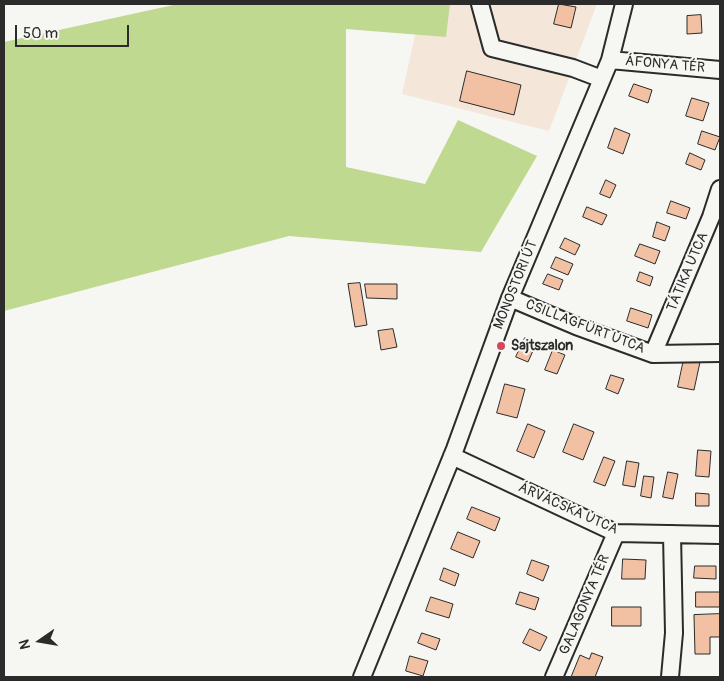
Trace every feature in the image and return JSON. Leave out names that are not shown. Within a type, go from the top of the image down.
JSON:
[{"type":"street","points":[[480,4],[492,48],[573,68],[602,79]]},
{"type":"street","name":"MONOSTORI ÚT","points":[[362,677],[452,456],[510,298],[610,60],[624,4]]},
{"type":"street","name":"ÁFONYA TÉR","points":[[610,60],[720,70]]},
{"type":"street","name":"TÁTIKA UTCA","points":[[654,354],[711,217],[720,190]]},
{"type":"street","name":"CSILLAGFÜRT UTCA","points":[[510,298],[576,326],[654,354],[720,353]]},
{"type":"street","name":"ÁRVÁCSKA UTCA","points":[[452,456],[616,533],[720,535]]},
{"type":"street","name":"GALAGONYA TÉR","points":[[554,677],[616,533]]},
{"type":"street","points":[[670,677],[674,633],[672,534]]},
{"type":"shaded area","points":[[422,4],[597,4],[549,131],[402,94]]},
{"type":"green space","points":[[178,4],[450,4],[446,37],[346,29],[346,167],[425,184],[458,120],[537,156],[481,252],[289,236],[4,311],[4,42]]},
{"type":"building","points":[[559,4],[576,7],[571,28],[554,24]]},
{"type":"building","points":[[701,15],[702,33],[687,34],[687,16]]},
{"type":"building","points":[[467,71],[521,85],[514,115],[460,101]]},
{"type":"building","points":[[634,84],[652,90],[648,103],[629,96]]},
{"type":"building","points":[[692,98],[709,103],[703,121],[686,116]]},
{"type":"building","points":[[615,128],[630,134],[623,154],[608,148]]},
{"type":"building","points":[[702,131],[720,137],[715,150],[698,144]]},
{"type":"building","points":[[690,153],[705,160],[701,170],[686,164]]},
{"type":"building","points":[[606,180],[616,185],[610,198],[600,194]]},
{"type":"building","points":[[671,201],[690,208],[686,219],[667,213]]},
{"type":"building","points":[[587,207],[607,215],[602,225],[583,217]]},
{"type":"building","points":[[657,222],[670,227],[665,241],[653,237]]},
{"type":"building","points":[[565,238],[580,245],[575,255],[560,248]]},
{"type":"building","points":[[640,244],[660,251],[655,264],[635,256]]},
{"type":"building","points":[[556,257],[573,264],[568,275],[551,268]]},
{"type":"building","points":[[640,272],[653,277],[650,286],[637,281]]},
{"type":"building","points":[[548,274],[563,280],[559,290],[543,284]]},
{"type":"building","points":[[360,283],[367,325],[355,327],[348,284]]},
{"type":"building","points":[[365,284],[397,284],[397,299],[367,298]]},
{"type":"building","points":[[631,308],[652,315],[648,328],[627,321]]},
{"type":"building","points":[[393,329],[397,347],[381,350],[378,331]]},
{"type":"building","points":[[525,338],[536,344],[528,362],[516,357]]},
{"type":"building","points":[[553,350],[565,355],[557,374],[545,370]]},
{"type":"building","points":[[684,359],[700,362],[694,390],[678,387]]},
{"type":"building","points":[[611,375],[624,379],[618,394],[606,389]]},
{"type":"building","points":[[505,384],[525,389],[517,418],[497,413]]},
{"type":"building","points":[[528,424],[545,431],[534,458],[517,451]]},
{"type":"building","points":[[574,424],[594,432],[583,460],[563,452]]},
{"type":"building","points":[[698,450],[711,451],[709,477],[696,476]]},
{"type":"building","points":[[604,457],[615,461],[605,486],[594,482]]},
{"type":"building","points":[[627,461],[639,463],[635,487],[623,485]]},
{"type":"building","points":[[668,472],[678,474],[673,499],[663,497]]},
{"type":"building","points":[[644,476],[654,477],[651,498],[641,496]]},
{"type":"building","points":[[696,493],[709,494],[709,506],[696,506]]},
{"type":"building","points":[[472,507],[500,518],[495,531],[467,519]]},
{"type":"building","points":[[458,532],[480,541],[473,558],[451,549]]},
{"type":"building","points":[[623,559],[646,560],[645,579],[622,579]]},
{"type":"building","points":[[532,560],[549,566],[543,581],[527,574]]},
{"type":"building","points":[[695,566],[716,566],[716,579],[694,578]]},
{"type":"building","points":[[444,568],[459,574],[455,586],[440,580]]},
{"type":"building","points":[[520,592],[539,598],[535,610],[516,604]]},
{"type":"building","points":[[696,592],[720,592],[720,607],[696,607]]},
{"type":"building","points":[[431,597],[453,604],[449,618],[426,611]]},
{"type":"building","points":[[612,607],[641,607],[641,626],[612,626]]},
{"type":"building","points":[[720,614],[720,637],[710,637],[710,654],[695,654],[694,615]]},
{"type":"building","points":[[530,629],[547,637],[540,651],[523,643]]},
{"type":"building","points":[[422,633],[440,639],[436,650],[418,643]]},
{"type":"building","points":[[592,653],[603,657],[595,677],[571,677],[580,655],[589,659]]},
{"type":"building","points":[[410,656],[428,661],[423,676],[406,671]]},
{"type":"place","name":"Sajtszalon","points":[[501,346]]}]
